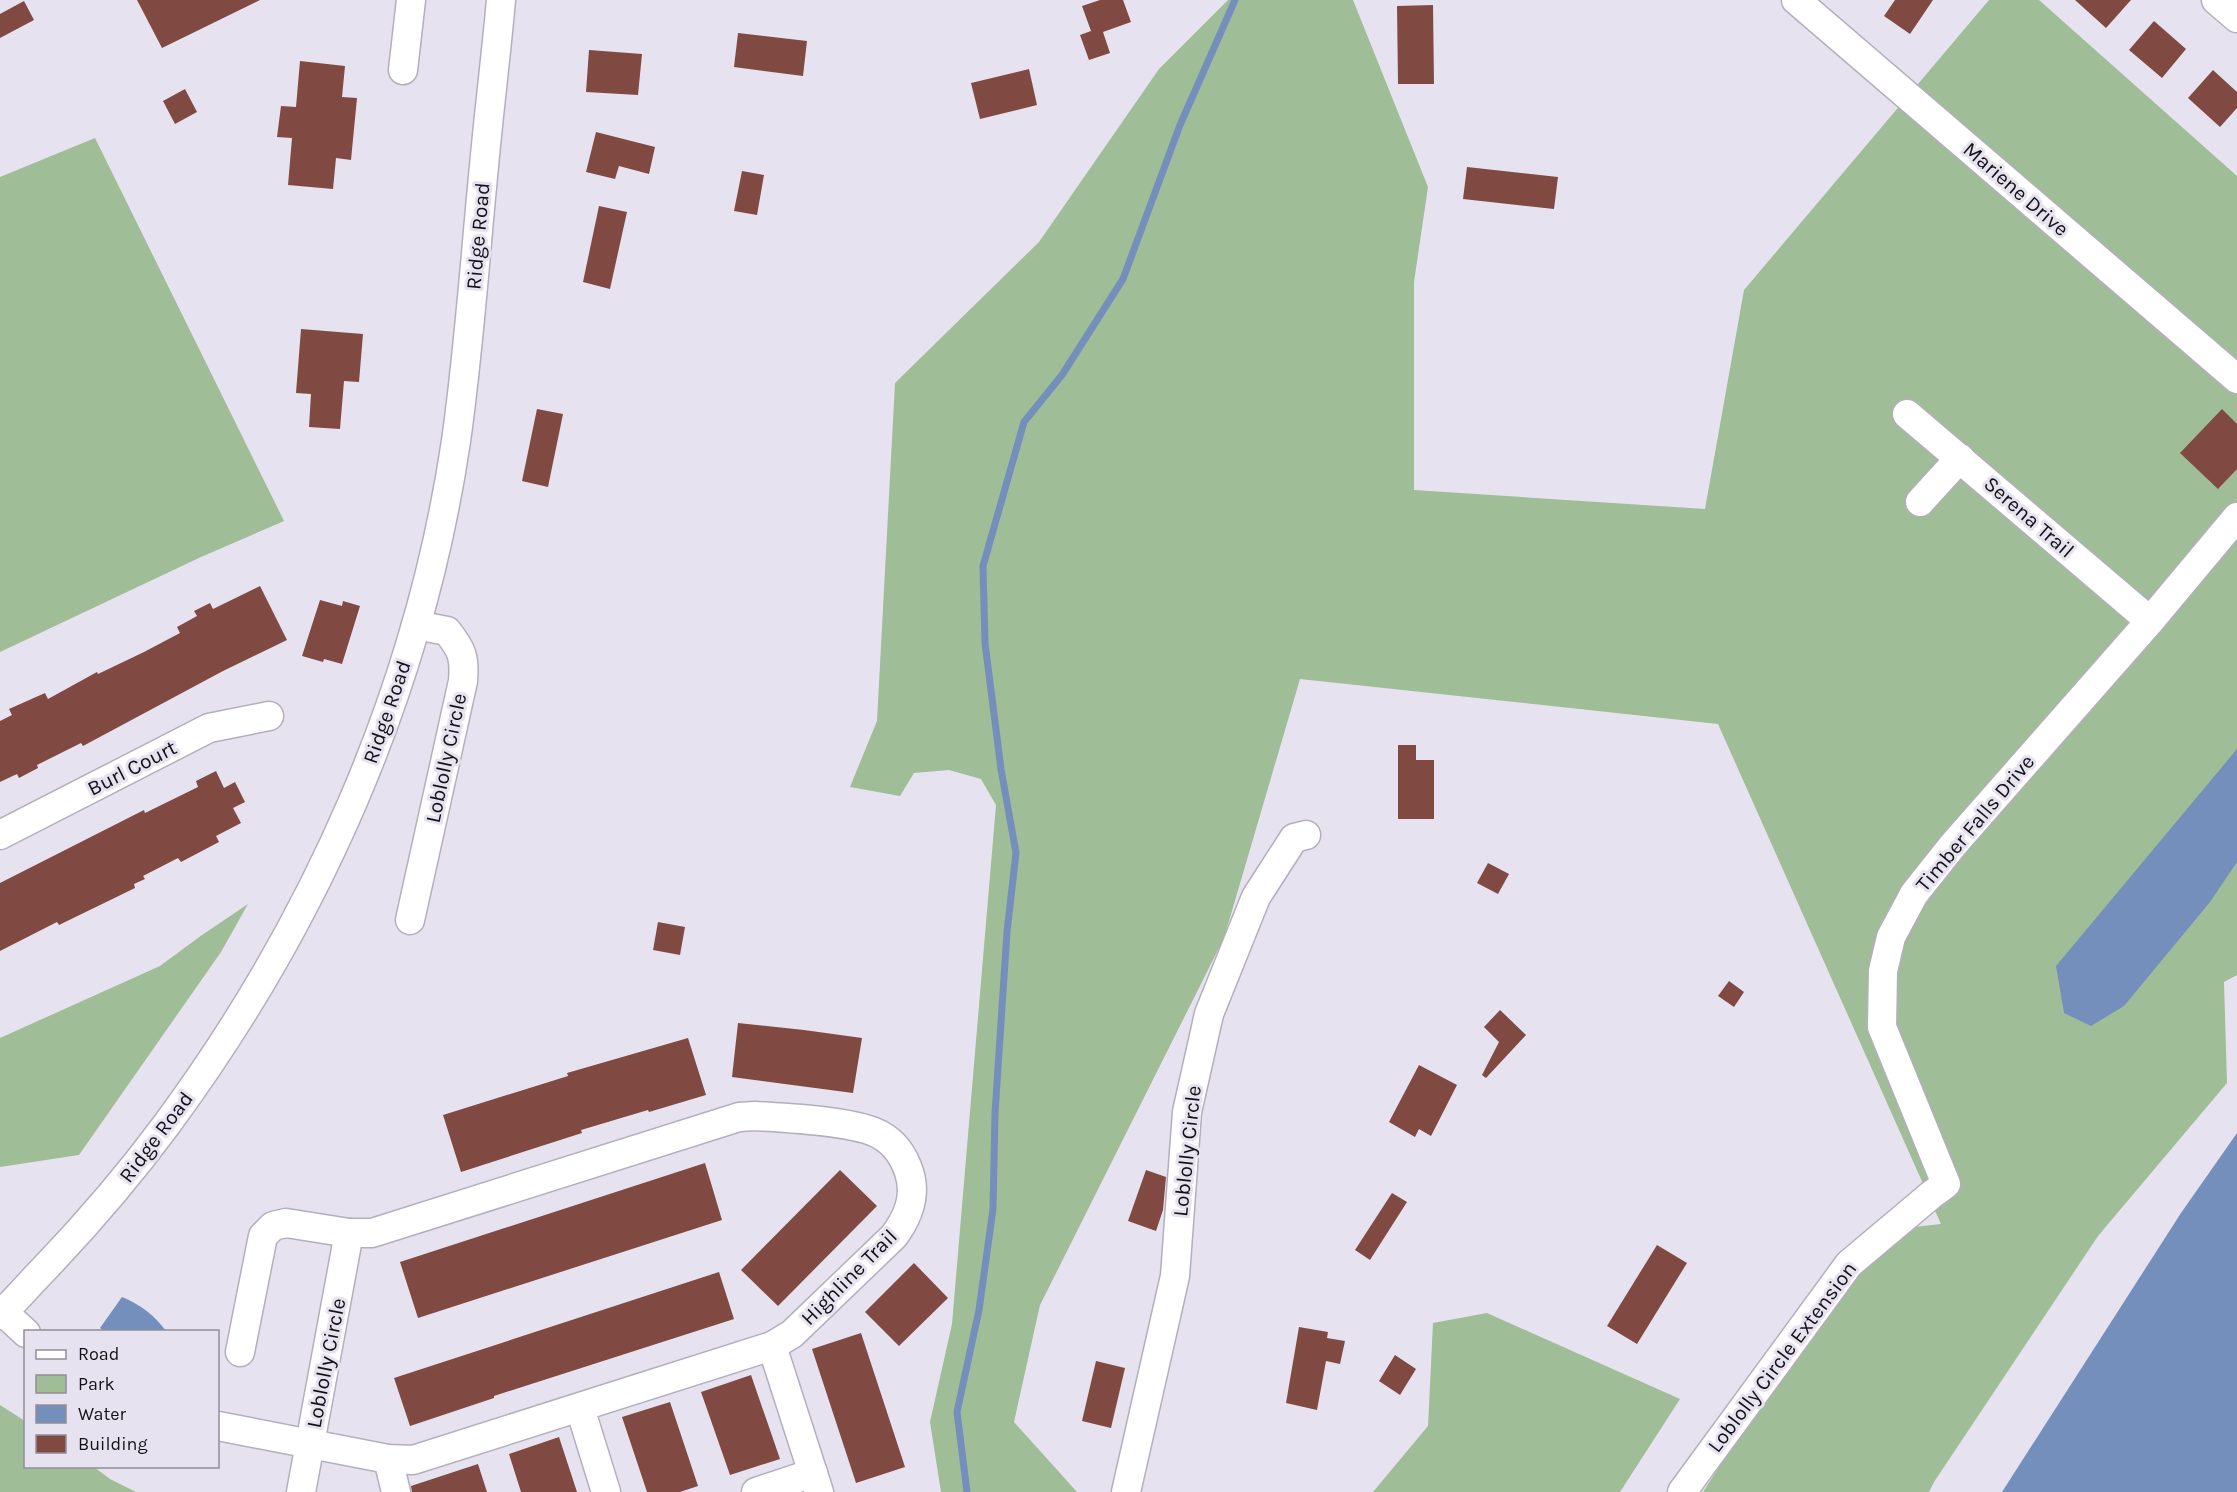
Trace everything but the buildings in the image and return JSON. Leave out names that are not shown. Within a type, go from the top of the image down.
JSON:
[{"type":"street","points":[[403,70],[411,0]]},
{"type":"street","name":"Ridge Road","points":[[1,1312],[104,1204],[145,1154],[209,1067],[271,968],[302,911],[356,797],[382,730],[416,625],[437,538],[456,443],[501,0]]},
{"type":"street","name":"Mariene Drive","points":[[1796,0],[2237,379]]},
{"type":"street","points":[[2217,0],[2237,18]]},
{"type":"street","name":"Serena Trail","points":[[1907,414],[2150,621]]},
{"type":"street","points":[[1920,502],[1960,458]]},
{"type":"street","name":"Timber Falls Drive","points":[[1946,1184],[1882,1027],[1883,971],[1891,937],[1914,894],[1953,845],[2150,621],[2237,517]]},
{"type":"street","name":"Loblolly Circle","points":[[410,920],[463,681],[464,662],[462,652],[447,631],[416,625]]},
{"type":"street","name":"Burl Court","points":[[0,835],[209,728],[269,716]]},
{"type":"street","name":"Loblolly Circle","points":[[1126,1492],[1175,1276],[1187,1112],[1209,1014],[1256,897],[1293,837],[1306,835]]},
{"type":"street","name":"Highline Trail","points":[[219,1426],[388,1459],[413,1460],[772,1346],[792,1334],[894,1236],[904,1223],[912,1199],[912,1180],[905,1160],[894,1145],[881,1135],[859,1127],[755,1116],[739,1117],[372,1233],[349,1233],[302,1224],[286,1223],[273,1226],[263,1236],[240,1352]]},
{"type":"street","name":"Loblolly Circle Extension","points":[[1682,1492],[1849,1264],[1946,1184]]},
{"type":"street","name":"Loblolly Circle","points":[[301,1492],[349,1233]]},
{"type":"street","points":[[1,1312],[24,1331]]},
{"type":"street","points":[[756,1492],[816,1483],[772,1346]]},
{"type":"street","points":[[580,1408],[606,1492]]},
{"type":"street","points":[[388,1459],[396,1492]]},
{"type":"green space","points":[[1228,0],[1353,0],[1428,187],[1414,282],[1414,490],[1705,509],[1744,290],[1989,0],[2039,0],[2237,176],[2237,975],[2224,982],[2227,1083],[2098,1236],[1929,1492],[1703,1492],[1832,1291],[1896,1229],[1941,1224],[1718,724],[1300,679],[1224,938],[1040,1305],[1014,1422],[1077,1492],[941,1492],[930,1422],[952,1324],[996,805],[981,779],[949,770],[914,773],[900,796],[850,787],[877,721],[895,383],[1039,242],[1159,69]]},
{"type":"green space","points":[[95,138],[284,521],[201,557],[0,652],[0,177]]},
{"type":"green space","points":[[248,904],[221,952],[79,1155],[0,1167],[0,1038],[160,966]]},
{"type":"green space","points":[[1487,1313],[1680,1399],[1620,1492],[1373,1492],[1428,1426],[1433,1323]]},
{"type":"green space","points":[[0,1405],[24,1420],[24,1468],[95,1468],[110,1479],[136,1492],[0,1492]]},
{"type":"water","points":[[2237,749],[2237,862],[2210,902],[2124,1006],[2091,1026],[2064,1013],[2056,966]]},
{"type":"water","points":[[2237,1133],[2237,1492],[2002,1492],[2181,1213]]},
{"type":"water","points":[[122,1297],[147,1311],[165,1330],[103,1330],[100,1328]]},
{"type":"waterway","points":[[967,1492],[957,1412],[979,1310],[993,1209],[995,1113],[1007,932],[1016,853],[1001,769],[985,643],[983,566],[1024,422],[1062,375],[1123,279],[1180,125],[1235,0]]}]
